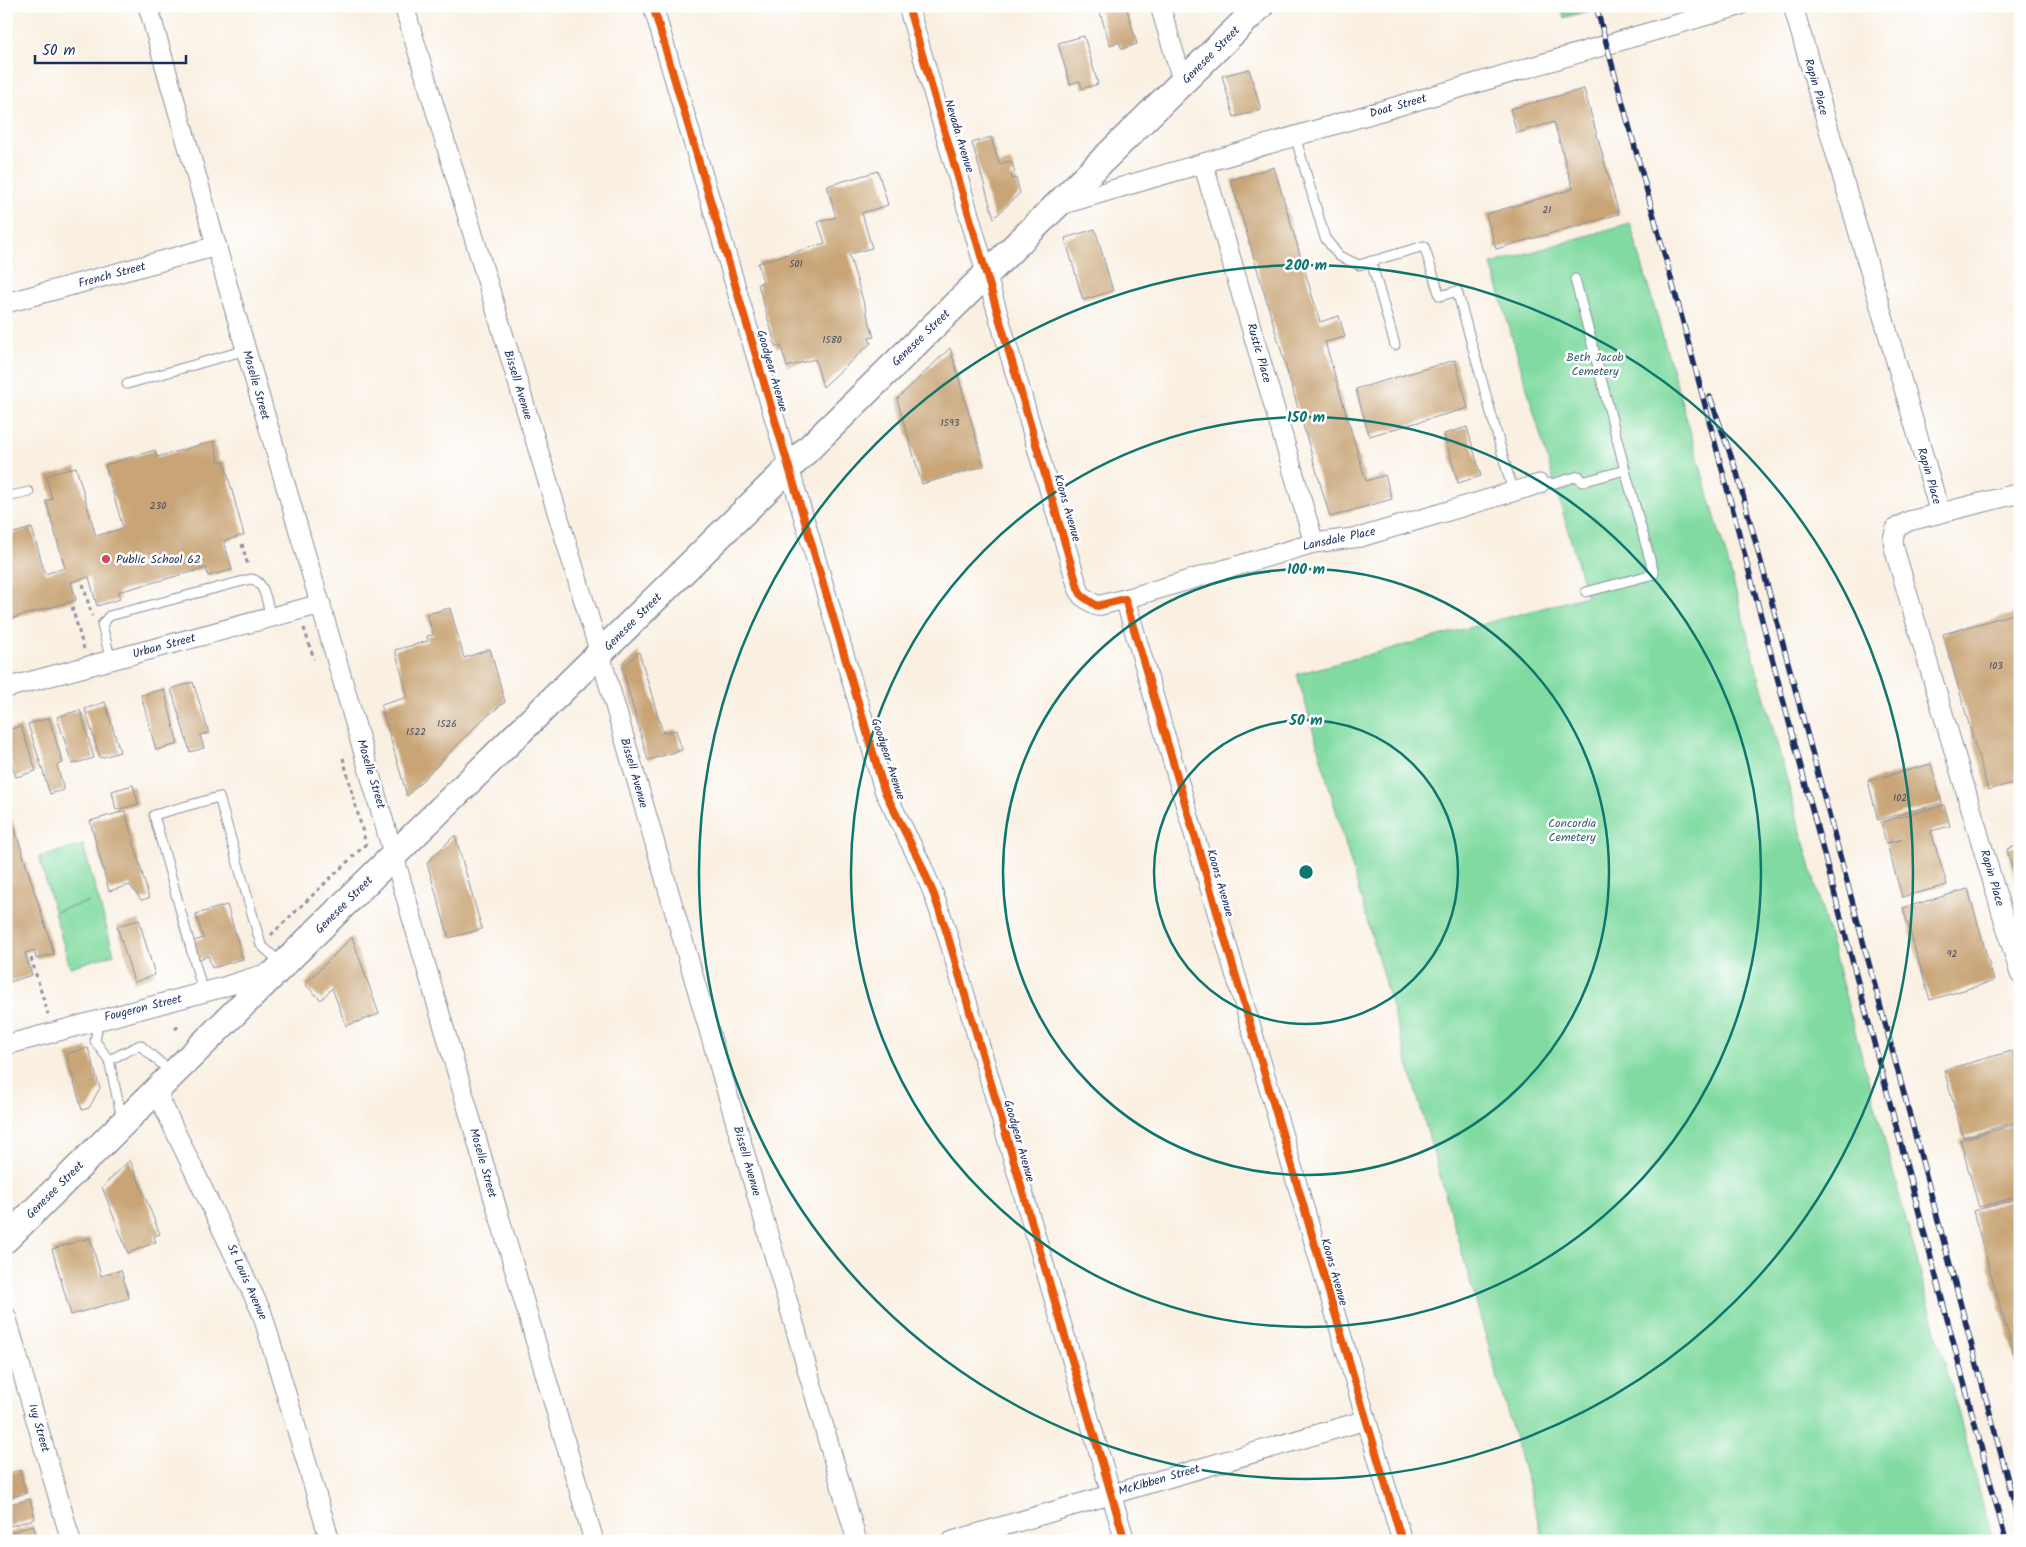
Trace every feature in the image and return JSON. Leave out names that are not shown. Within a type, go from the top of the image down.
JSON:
[{"type":"main road","name":"Genesee Street","points":[[6,1239],[394,855],[1260,6]]},
{"type":"street","name":"Moselle Street","points":[[148,6],[246,350],[594,1541]]},
{"type":"street","name":"Bissell Avenue","points":[[404,6],[600,654],[857,1541]]},
{"type":"street","name":"Goodyear Avenue","points":[[653,6],[884,790],[934,895],[946,930],[1125,1541]]},
{"type":"street","name":"Nevada Avenue","points":[[908,6],[988,273]]},
{"type":"street","points":[[1160,6],[1183,83]]},
{"type":"street","name":"Doat Street","points":[[1058,206],[1740,6]]},
{"type":"street","name":"Rapin Place","points":[[1793,6],[1940,513],[1901,524],[1896,528],[1893,539],[1894,548],[2020,974]]},
{"type":"street","name":"Rustic Place","points":[[1203,163],[1314,543]]},
{"type":"street","name":"French Street","points":[[6,303],[217,246]]},
{"type":"street","name":"Koons Avenue","points":[[988,273],[1082,596],[1097,606],[1125,600],[1402,1541]]},
{"type":"street","name":"Lansdale Place","points":[[1125,600],[1314,543],[1361,537],[1513,492],[1547,484]]},
{"type":"street","points":[[1940,513],[2020,492]]},
{"type":"street","name":"Urban Street","points":[[6,688],[321,604]]},
{"type":"street","name":"Fougeron Street","points":[[6,1045],[203,992],[282,967]]},
{"type":"street","name":"St Louis Avenue","points":[[165,1083],[262,1313],[330,1541]]},
{"type":"street","name":"Ivy Street","points":[[6,1316],[71,1541]]},
{"type":"street","name":"McKibben Street","points":[[952,1541],[1366,1420]]},
{"type":"lane","points":[[1295,136],[1325,238],[1339,256],[1359,264],[1424,246],[1440,296],[1457,291],[1513,492]]},
{"type":"lane","points":[[1371,261],[1395,345]]},
{"type":"lane","points":[[1575,279],[1654,574],[1586,592]]},
{"type":"lane","points":[[127,384],[246,350]]},
{"type":"lane","points":[[1547,484],[1579,476],[1582,482],[1625,470]]},
{"type":"lane","points":[[6,498],[28,492]]},
{"type":"lane","points":[[111,661],[102,629],[103,622],[109,616],[251,579],[256,580],[262,585],[271,618]]},
{"type":"lane","points":[[203,992],[154,816],[219,797],[261,945],[282,967]]},
{"type":"lane","points":[[100,1019],[95,1041],[109,1060],[123,1124]]},
{"type":"lane","points":[[109,1060],[140,1045],[165,1083]]},
{"type":"path","points":[[83,584],[92,618],[90,622]]},
{"type":"path","points":[[72,607],[85,653]]},
{"type":"path","points":[[304,628],[315,663]]},
{"type":"path","points":[[6,651],[10,664]]},
{"type":"path","points":[[261,945],[366,844],[340,749]]},
{"type":"path","points":[[32,958],[49,1017]]},
{"type":"path","points":[[175,1029],[180,1025]]},
{"type":"green space","points":[[1561,6],[1605,6],[1564,18]]},
{"type":"green space","name":"Concordia Cemetery","points":[[1630,223],[1727,559],[1993,1541],[1544,1541],[1297,674],[1587,596],[1491,264]]},
{"type":"green space","points":[[83,845],[114,954],[70,967],[54,912],[89,902],[54,911],[39,857]]},
{"type":"building","points":[[1098,6],[1126,6],[1137,44],[1122,49],[1119,42],[1110,45]]},
{"type":"building","points":[[1084,36],[1098,84],[1082,89],[1080,81],[1070,84],[1058,43]]},
{"type":"building","points":[[1249,69],[1261,110],[1234,117],[1222,76]]},
{"type":"building","points":[[1584,89],[1619,214],[1496,249],[1486,214],[1573,189],[1554,122],[1517,133],[1510,109]]},
{"type":"building","points":[[991,137],[999,164],[1011,161],[1015,172],[1011,174],[1012,179],[1016,178],[1020,193],[994,218],[972,143]]},
{"type":"building","points":[[1274,167],[1320,322],[1339,316],[1345,337],[1325,342],[1366,481],[1385,475],[1392,499],[1330,517],[1231,180]]},
{"type":"building","points":[[878,171],[888,205],[862,213],[872,248],[849,254],[874,337],[869,338],[871,343],[823,387],[815,359],[787,367],[781,346],[776,347],[758,284],[763,282],[758,263],[825,243],[818,222],[836,217],[827,186]]},
{"type":"building","points":[[1095,229],[1113,291],[1083,300],[1065,238]]},
{"type":"building","points":[[950,348],[984,466],[922,484],[897,399]]},
{"type":"building","points":[[1455,360],[1468,408],[1369,436],[1356,389]]},
{"type":"building","points":[[1467,427],[1481,476],[1458,483],[1444,434]]},
{"type":"building","points":[[214,441],[219,462],[224,461],[244,535],[224,541],[232,570],[208,576],[206,568],[118,592],[120,599],[97,606],[89,577],[71,582],[76,600],[6,620],[6,535],[32,528],[45,574],[65,568],[46,501],[52,499],[46,476],[76,467],[96,536],[123,528],[105,465],[155,450],[157,457]]},
{"type":"building","points":[[450,608],[464,658],[490,649],[505,702],[482,720],[407,796],[381,705],[408,697],[395,650],[428,641],[427,636],[433,635],[427,614]]},
{"type":"building","points":[[2020,612],[2020,781],[1988,790],[1943,634]]},
{"type":"building","points":[[639,652],[663,733],[676,730],[682,750],[648,760],[622,668]]},
{"type":"building","points":[[193,682],[209,733],[200,735],[204,748],[190,752],[171,689]]},
{"type":"building","points":[[164,689],[178,744],[156,750],[141,695]]},
{"type":"building","points":[[105,702],[120,752],[100,758],[85,709]]},
{"type":"building","points":[[80,710],[94,758],[72,764],[57,717]]},
{"type":"building","points":[[49,718],[63,763],[57,765],[64,790],[50,794],[28,724]]},
{"type":"building","points":[[21,726],[36,771],[16,777],[6,746],[6,731]]},
{"type":"building","points":[[1931,764],[1942,803],[1878,820],[1868,781]]},
{"type":"building","points":[[133,785],[138,804],[116,810],[112,791]]},
{"type":"building","points":[[6,800],[54,954],[36,959],[34,950],[25,953],[32,975],[6,983]]},
{"type":"building","points":[[1944,805],[1950,826],[1931,831],[1947,885],[1902,897],[1887,844],[1903,839],[1886,843],[1881,822]]},
{"type":"building","points":[[125,811],[149,898],[141,900],[130,885],[109,891],[90,821]]},
{"type":"building","points":[[455,835],[482,929],[449,938],[427,863]]},
{"type":"building","points":[[2020,845],[2020,892],[2019,892],[2007,849]]},
{"type":"building","points":[[1968,889],[1994,981],[1930,1000],[1903,908]]},
{"type":"building","points":[[227,905],[243,959],[212,968],[208,956],[196,960],[191,942],[203,938],[196,914]]},
{"type":"building","points":[[139,920],[155,975],[134,982],[117,926]]},
{"type":"building","points":[[352,937],[379,1014],[346,1026],[332,988],[321,1000],[305,984]]},
{"type":"building","points":[[88,1048],[100,1088],[89,1108],[82,1110],[66,1054]]},
{"type":"building","points":[[2012,1051],[2020,1077],[2020,1121],[1963,1137],[1944,1070]]},
{"type":"building","points":[[2020,1123],[2020,1196],[1979,1207],[1960,1140]]},
{"type":"building","points":[[130,1160],[160,1234],[154,1236],[156,1242],[128,1253],[102,1187]]},
{"type":"building","points":[[2020,1198],[2020,1372],[2019,1372],[1973,1211]]},
{"type":"building","points":[[90,1238],[101,1276],[121,1270],[129,1298],[71,1315],[52,1249]]},
{"type":"building","points":[[20,1470],[26,1493],[6,1499],[6,1474]]},
{"type":"building","points":[[30,1499],[35,1519],[6,1527],[6,1505]]},
{"type":"building","points":[[33,1525],[38,1541],[6,1541],[6,1534]]},
{"type":"railway","points":[[1596,6],[1683,322],[2006,1541]]},
{"type":"railway","points":[[1710,397],[1737,473],[2020,1525]]},
{"type":"cycle path","points":[[653,6],[884,790],[921,864],[946,930],[1125,1541]]},
{"type":"cycle path","points":[[908,6],[1078,588],[1082,596],[1097,606],[1125,599],[1402,1541]]},
{"type":"place","name":"Public School 62","points":[[106,559]]},
{"type":"park label","name":"Beth Jacob Cemetery","points":[[1595,364]]}]
